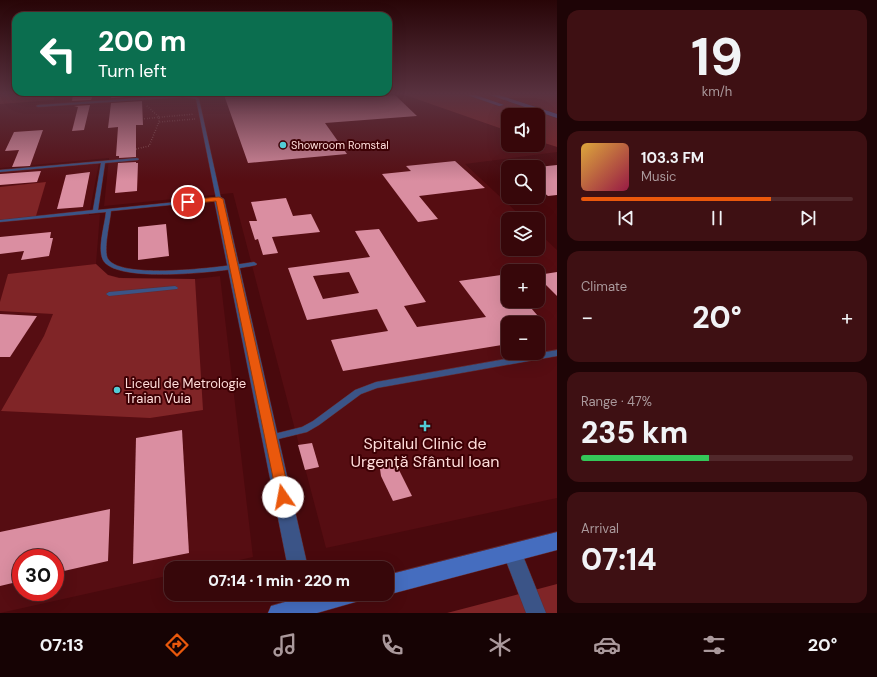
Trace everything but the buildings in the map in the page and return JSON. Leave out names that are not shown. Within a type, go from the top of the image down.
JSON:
[{"type":"main road","points":[[394,583],[557,541]]},
{"type":"main road","points":[[278,613],[303,601]]},
{"type":"street","points":[[219,199],[296,561]]},
{"type":"street","points":[[512,553],[536,613]]},
{"type":"lane","points":[[0,221],[219,199],[202,124]]},
{"type":"lane","points":[[0,170],[137,158]]},
{"type":"lane","points":[[94,212],[102,162]]},
{"type":"lane","points":[[110,210],[104,253],[107,263],[114,268],[133,273],[205,271],[254,264]]},
{"type":"lane","points":[[109,294],[175,288]]},
{"type":"lane","points":[[270,438],[304,430],[358,392],[376,385],[557,353]]},
{"type":"path","points":[[136,149],[149,146],[158,124]]},
{"type":"shaded area","name":"Spitalul Clinic de Urgență Sfântul Ioan","points":[[0,124],[487,124],[501,129],[501,152],[545,152],[545,143],[557,147],[557,152],[465,164],[501,198],[501,204],[508,204],[516,212],[501,212],[501,256],[545,256],[545,239],[557,250],[557,498],[326,548],[233,193],[104,206],[109,158],[0,168]]},
{"type":"shaded area","points":[[487,124],[501,124],[501,129]]},
{"type":"shaded area","points":[[545,124],[557,124],[557,147],[545,143]]},
{"type":"shaded area","name":"Liceul de Metrologie Traian Vuia","points":[[99,163],[89,215],[100,214],[96,264],[102,271],[108,275],[129,279],[195,279],[220,276],[253,557],[235,561],[164,561],[164,577],[64,599],[64,549],[12,549],[12,601],[54,601],[0,613],[0,172]]},
{"type":"shaded area","points":[[46,182],[36,216],[0,220],[0,187]]},
{"type":"shaded area","points":[[96,264],[108,275],[119,278],[195,279],[203,410],[150,418],[1,411],[44,336],[53,314],[0,311],[0,302],[8,274]]},
{"type":"shaded area","points":[[557,584],[557,613],[447,613]]},
{"type":"place","name":"Showroom Romstal","points":[[283,145]]},
{"type":"place","name":"Liceul de Metrologie Traian Vuia","points":[[117,390]]},
{"type":"place","name":"Spitalul Clinic de Urgență Sfântul Ioan","points":[[425,426]]},
{"type":"route","points":[[188,202],[219,199],[283,497]]}]
